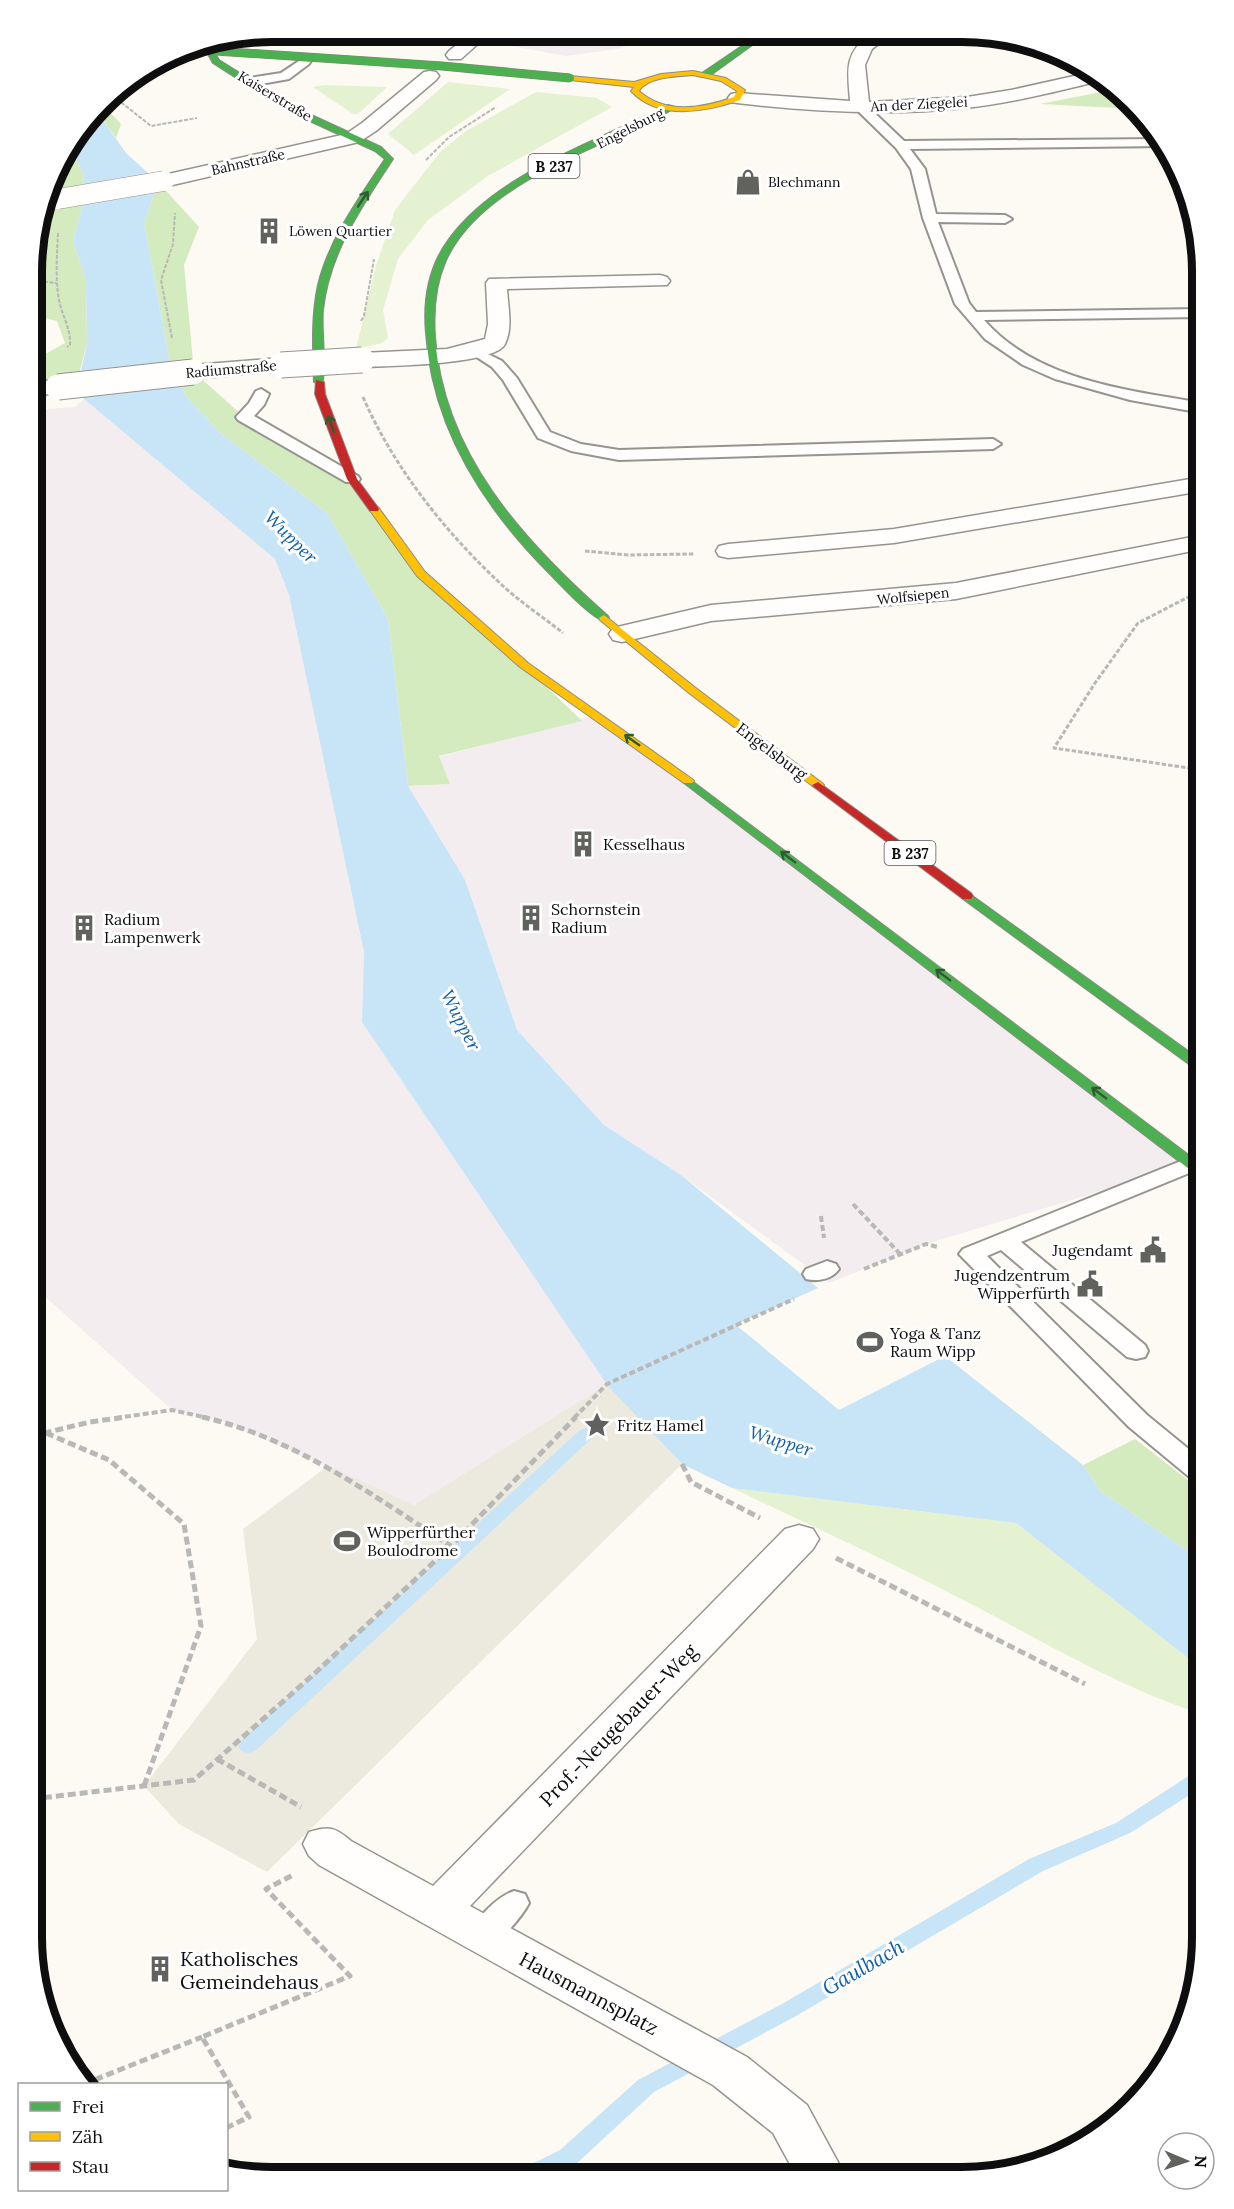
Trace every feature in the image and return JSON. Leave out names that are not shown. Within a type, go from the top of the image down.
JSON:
[{"type":"main road","points":[[705,75],[751,42]]},
{"type":"main road","points":[[210,51],[431,65],[639,84],[669,75],[705,75],[725,79],[741,90],[737,98],[710,107],[671,107],[641,99],[635,91],[639,84]]},
{"type":"main road","name":"Kaiserstraße","points":[[210,51],[216,60],[291,109],[378,149],[389,159],[356,210],[327,270],[317,337],[320,394],[352,478]]},
{"type":"main road","name":"Engelsburg","points":[[671,107],[524,180],[481,210],[449,242],[442,254],[431,288],[427,326],[429,357],[445,411],[468,458],[501,509],[536,554],[622,634],[715,709],[803,775],[1192,1060]]},
{"type":"main road","points":[[352,478],[421,574],[524,665],[676,772],[1192,1164]]},
{"type":"street","points":[[455,55],[471,42]]},
{"type":"street","points":[[860,106],[856,65],[865,46],[871,42]]},
{"type":"street","name":"Bahnstraße","points":[[53,200],[164,182],[352,138],[369,128],[430,76]]},
{"type":"street","name":"An der Ziegelei","points":[[737,98],[796,104],[860,106],[974,101],[1019,94],[1086,79]]},
{"type":"street","points":[[429,357],[476,352],[495,343],[499,324],[496,283],[660,281]]},
{"type":"street","name":"Radiumstraße","points":[[42,388],[194,372],[429,357]]},
{"type":"street","points":[[728,551],[894,536],[1192,486]]},
{"type":"street","name":"Wolfsiepen","points":[[622,634],[711,614],[956,591],[1192,544]]},
{"type":"street","name":"Prof.-Neugebauer-Weg","points":[[437,1911],[799,1539]]},
{"type":"street","name":"Hausmannsplatz","points":[[330,1849],[437,1911],[663,2032],[730,2071],[790,2119],[816,2167]]},
{"type":"lane","points":[[250,82],[285,76],[305,61]]},
{"type":"lane","points":[[860,106],[901,145],[918,169],[930,218],[962,304],[990,336],[1028,363],[1060,376],[1130,395],[1192,406]]},
{"type":"lane","points":[[901,145],[1152,143]]},
{"type":"lane","points":[[930,218],[1005,219]]},
{"type":"lane","points":[[972,316],[1192,313]]},
{"type":"lane","points":[[476,352],[497,364],[509,378],[544,435],[577,448],[619,454],[993,444]]},
{"type":"lane","points":[[261,394],[256,405],[244,417],[352,478]]},
{"type":"lane","points":[[1192,1170],[971,1254],[1138,1421],[1192,1466]]},
{"type":"lane","points":[[1005,1241],[1136,1351]]},
{"type":"lane","points":[[483,1936],[514,1903]]},
{"type":"path","points":[[119,100],[151,126],[197,118]]},
{"type":"path","points":[[421,167],[426,158]]},
{"type":"path","points":[[173,345],[161,280],[173,244],[176,209]]},
{"type":"path","points":[[359,324],[364,316],[375,257]]},
{"type":"path","points":[[42,281],[56,283],[61,318],[71,332],[70,345],[59,351]]},
{"type":"path","points":[[536,554],[581,551],[628,555],[728,551]]},
{"type":"path","points":[[1192,595],[1138,623],[1095,683],[1054,748],[1192,769]]},
{"type":"path","points":[[853,1204],[901,1255]]},
{"type":"path","points":[[860,1271],[926,1244],[971,1254]]},
{"type":"path","points":[[42,1798],[194,1780],[313,1675],[451,1546],[607,1384],[797,1298]]},
{"type":"path","points":[[42,1433],[90,1422],[172,1410],[225,1422],[328,1466],[451,1546]]},
{"type":"path","points":[[46,1432],[109,1460],[184,1524],[201,1626],[144,1786]]},
{"type":"path","points":[[682,1464],[691,1482],[1085,1684]]},
{"type":"path","points":[[93,2081],[350,1976],[266,1889],[330,1849]]},
{"type":"path","points":[[202,2037],[249,2117],[228,2127]]},
{"type":"shaded area","points":[[490,42],[639,42],[617,49],[566,56]]},
{"type":"shaded area","points":[[84,399],[275,559],[289,595],[364,952],[362,1022],[607,1384],[414,1505],[225,1422],[172,1410],[42,1294],[42,409],[75,407]]},
{"type":"shaded area","points":[[597,715],[1191,1164],[926,1244],[829,1283],[681,1175],[604,1125],[517,1030],[462,882],[408,786],[450,784],[439,757]]},
{"type":"shaded area","points":[[607,1384],[682,1464],[267,1872],[179,1824],[144,1786],[257,1639],[243,1529],[328,1466],[414,1505]]},
{"type":"green space","points":[[448,82],[510,89],[414,155],[388,134]]},
{"type":"green space","points":[[324,85],[387,87],[358,114],[353,114],[313,87]]},
{"type":"green space","points":[[536,92],[597,98],[612,107],[488,176],[428,220],[398,259],[383,310],[388,338],[382,343],[356,349],[376,266],[395,210],[441,151],[466,131]]},
{"type":"green space","points":[[1104,92],[1124,108],[1040,104]]},
{"type":"green space","points":[[108,110],[121,124],[116,138],[101,118]]},
{"type":"green space","points":[[74,155],[83,173],[85,195],[73,241],[86,280],[87,344],[78,377],[42,379],[42,356],[65,343],[57,321],[42,317],[42,257],[46,227],[54,200],[69,197],[54,198]]},
{"type":"green space","points":[[158,182],[199,227],[184,265],[194,372],[244,417],[352,479],[421,574],[524,665],[582,721],[439,756],[450,784],[408,786],[388,619],[327,513],[220,433],[186,396],[170,363],[144,223]]},
{"type":"green space","points":[[1135,1439],[1192,1483],[1192,1554],[1100,1491],[1083,1465]]},
{"type":"green space","points":[[732,1488],[1016,1523],[1192,1661],[1192,1710],[1113,1678],[852,1545]]},
{"type":"water","name":"Wupper","points":[[101,118],[126,153],[158,182],[144,223],[170,363],[186,396],[220,433],[327,513],[388,619],[408,786],[465,880],[517,1030],[604,1125],[681,1175],[818,1288],[736,1325],[839,1410],[945,1356],[1083,1465],[1100,1491],[1192,1554],[1192,1661],[1016,1523],[732,1488],[682,1464],[608,1386],[362,1022],[364,952],[289,595],[275,559],[84,399],[78,385],[87,344],[86,280],[73,241],[85,195],[83,173],[74,155]]},
{"type":"waterway","points":[[248,1746],[586,1434]]},
{"type":"waterway","name":"Gaulbach","points":[[548,2167],[568,2157],[646,2086],[789,2010],[1036,1865],[1123,1828],[1192,1784]]},
{"type":"traffic: fast","points":[[705,75],[752,42]]},
{"type":"traffic: fast","points":[[210,51],[216,61],[291,109],[378,149],[389,159],[346,228],[326,272],[318,313],[319,382]]},
{"type":"traffic: fast","points":[[210,51],[442,66],[570,78]]},
{"type":"traffic: fast","points":[[604,618],[539,557],[509,523],[482,486],[460,446],[443,405],[432,362],[430,304],[439,264],[452,241],[460,230],[492,201],[540,170],[671,107]]},
{"type":"traffic: fast","points":[[688,781],[1192,1164]]},
{"type":"traffic: fast","points":[[967,896],[1192,1060]]},
{"type":"traffic: slow","points":[[570,78],[640,84],[661,76],[693,73],[723,79],[741,90],[737,98],[725,102],[712,106],[683,109],[656,105],[645,100],[635,91],[639,84]]},
{"type":"traffic: slow","points":[[374,509],[421,574],[524,665],[688,781]]},
{"type":"traffic: slow","points":[[604,618],[693,691],[818,785]]},
{"type":"traffic: jam","points":[[319,382],[320,394],[352,479],[374,509]]},
{"type":"traffic: jam","points":[[818,785],[967,896]]},
{"type":"place","name":"Blechmann","points":[[748,182]]},
{"type":"place","name":"Löwen Quartier","points":[[269,231]]},
{"type":"place","name":"Kesselhaus","points":[[583,844]]},
{"type":"place","name":"Schornstein Radium","points":[[531,918]]},
{"type":"place","name":"Radium Lampenwerk","points":[[84,928]]},
{"type":"place","name":"Jugendamt","points":[[1153,1250]]},
{"type":"place","name":"Jugendzentrum Wipperfürth","points":[[1090,1284]]},
{"type":"place","name":"Yoga & Tanz Raum Wipp","points":[[870,1342]]},
{"type":"place","name":"Fritz Hamel","points":[[597,1425]]},
{"type":"place","name":"Wipperfürther Boulodrome","points":[[347,1541]]},
{"type":"place","name":"Katholisches Gemeindehaus","points":[[160,1969]]}]
